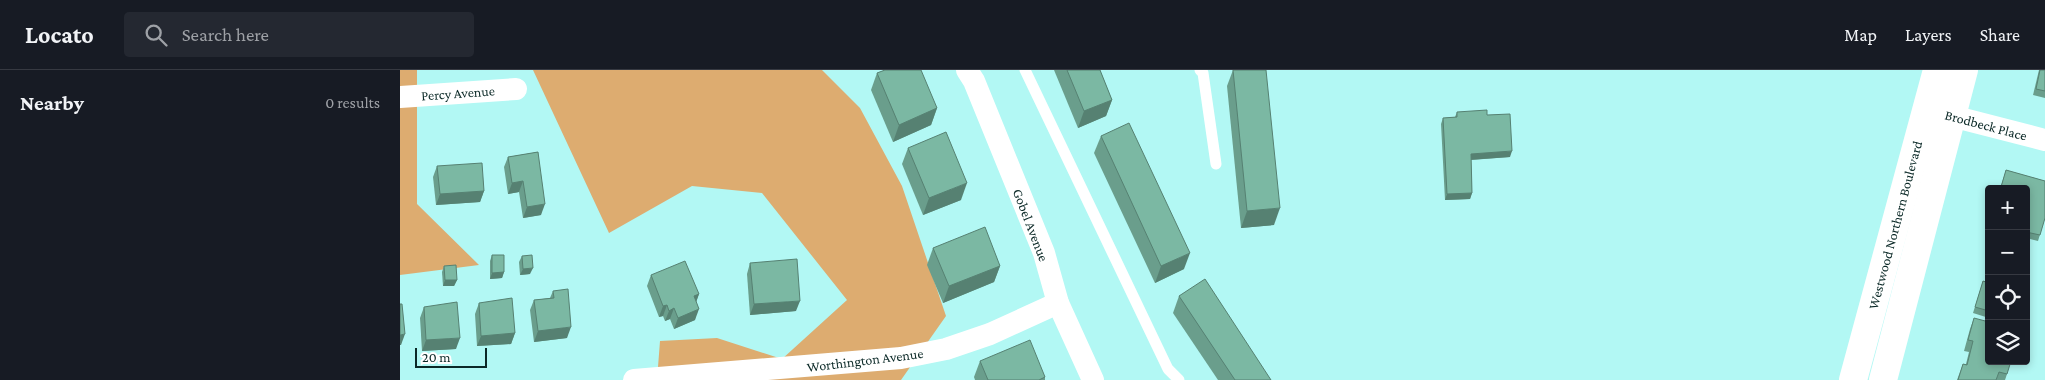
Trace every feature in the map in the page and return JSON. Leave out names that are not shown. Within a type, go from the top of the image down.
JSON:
[{"type":"main road","name":"Westwood Northern Boulevard","points":[[1853,380],[1938,70]]},
{"type":"main road","name":"Westwood Northern Boulevard","points":[[1883,380],[1964,70]]},
{"type":"street","name":"Gobel Avenue","points":[[967,70],[974,81],[1044,253],[1058,303],[1094,380]]},
{"type":"street","name":"Percy Avenue","points":[[400,97],[516,89]]},
{"type":"street","name":"Brodbeck Place","points":[[1927,110],[2045,140]]},
{"type":"street","name":"Worthington Avenue","points":[[634,380],[901,358],[946,348],[990,334],[1058,303]]},
{"type":"lane","points":[[1025,70],[1168,369],[1179,380]]},
{"type":"lane","points":[[1202,71],[1216,164]]},
{"type":"shaded area","points":[[400,70],[417,70],[417,204],[479,265],[400,275]]},
{"type":"shaded area","points":[[533,70],[822,70],[860,108],[902,186],[946,316],[901,380],[657,380],[660,341],[717,338],[782,359],[847,300],[762,193],[692,186],[609,233]]},
{"type":"building","points":[[885,70],[921,70],[937,108],[899,125],[877,73]]},
{"type":"building","points":[[1067,70],[1100,70],[1112,100],[1084,111]]},
{"type":"building","points":[[1233,70],[1266,70],[1280,208],[1247,211]]},
{"type":"building","points":[[2040,70],[2045,70],[2045,91],[2036,89]]},
{"type":"building","points":[[1487,110],[1487,115],[1510,114],[1512,151],[1471,154],[1472,193],[1447,194],[1443,118],[1457,117],[1457,112]]},
{"type":"building","points":[[1129,123],[1190,253],[1161,266],[1101,136]]},
{"type":"building","points":[[946,132],[967,183],[929,198],[908,148]]},
{"type":"building","points":[[538,152],[545,204],[527,207],[523,181],[512,183],[508,157]]},
{"type":"building","points":[[482,163],[484,191],[440,194],[437,166]]},
{"type":"building","points":[[2006,170],[2045,181],[2045,218],[2040,235],[2030,233],[2030,185],[2002,185]]},
{"type":"building","points":[[985,227],[1000,266],[949,286],[933,248]]},
{"type":"building","points":[[492,255],[504,255],[504,272],[492,273]]},
{"type":"building","points":[[532,255],[533,268],[523,269],[522,256]]},
{"type":"building","points":[[797,259],[800,301],[754,304],[750,263]]},
{"type":"building","points":[[685,261],[699,294],[694,296],[699,309],[678,318],[674,308],[669,311],[667,305],[663,306],[651,275]]},
{"type":"building","points":[[456,265],[457,280],[445,280],[444,266]]},
{"type":"building","points":[[1205,279],[1271,380],[1235,380],[1179,296]]},
{"type":"building","points":[[1983,281],[1985,282],[1985,310],[1975,307]]},
{"type":"building","points":[[568,289],[571,327],[538,331],[534,300],[554,298],[553,291]]},
{"type":"building","points":[[512,298],[515,333],[481,336],[479,303]]},
{"type":"building","points":[[457,302],[460,338],[426,340],[424,307]]},
{"type":"building","points":[[400,304],[402,304],[405,334],[400,335]]},
{"type":"building","points":[[1974,318],[1985,321],[1985,365],[2010,365],[2007,374],[1999,372],[1996,380],[1958,380],[1963,364],[1967,365],[1973,341],[1968,340]]},
{"type":"building","points":[[1030,340],[1045,377],[1039,380],[988,380],[980,361]]}]
